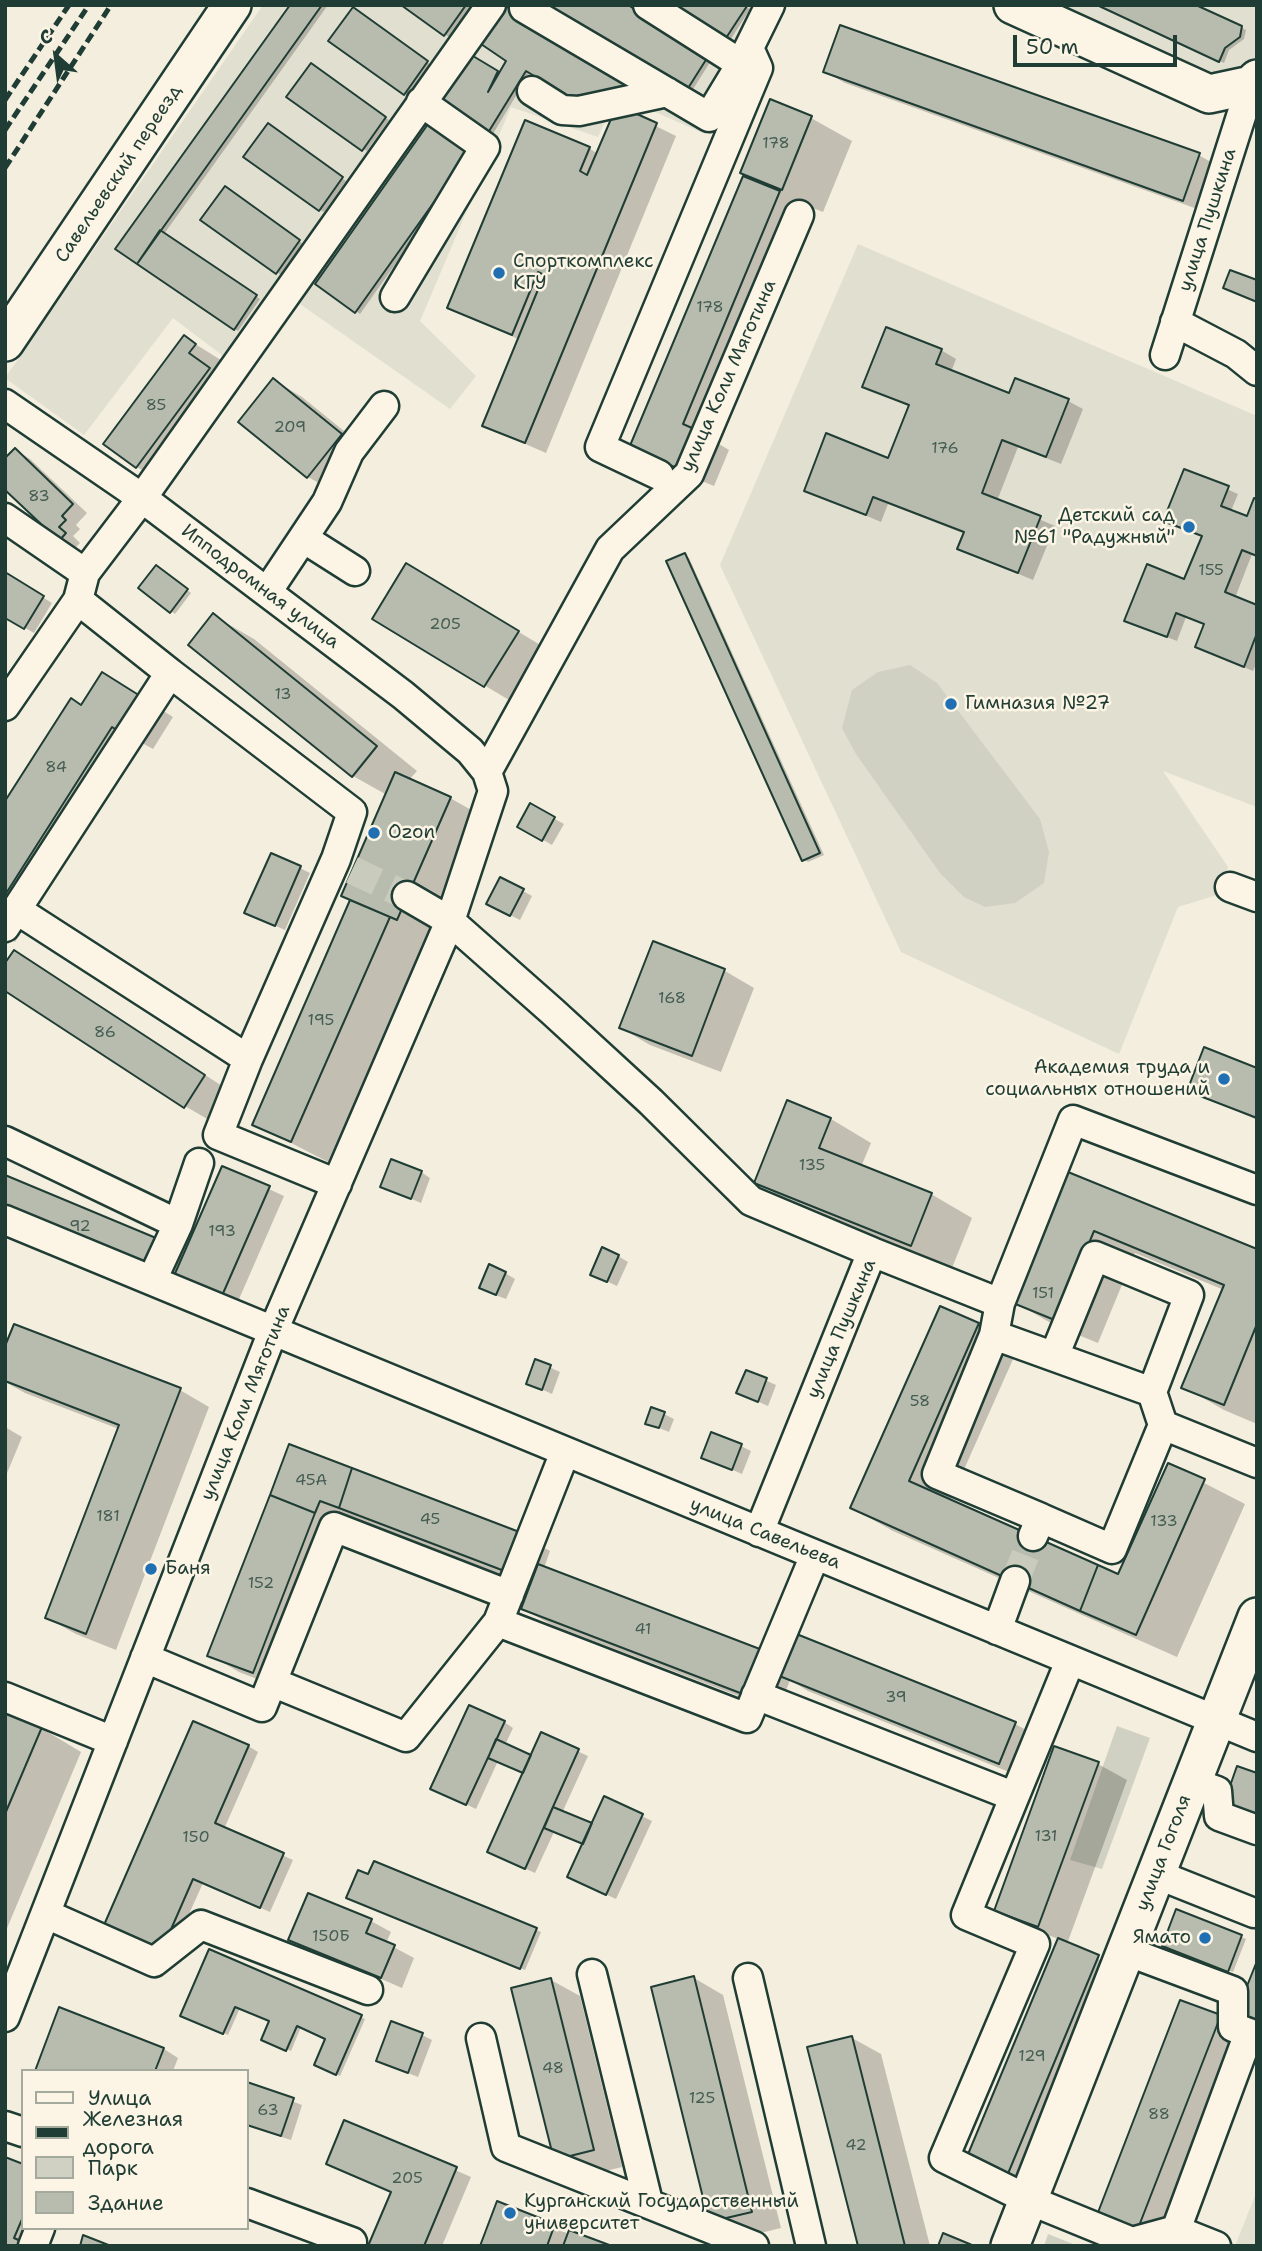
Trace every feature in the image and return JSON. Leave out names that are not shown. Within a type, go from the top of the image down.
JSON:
[{"type":"main road","name":"Савельевский переезд","points":[[5,342],[232,5]]},
{"type":"main road","points":[[1013,5],[1209,94],[1255,84]]},
{"type":"main road","name":"улица Гоголя","points":[[1010,2246],[1257,1617]]},
{"type":"street","points":[[5,706],[78,600],[85,573],[142,498],[491,5]]},
{"type":"street","points":[[648,5],[745,56],[758,68],[600,447],[659,475]]},
{"type":"street","points":[[524,8],[709,117],[745,56],[770,5]]},
{"type":"street","name":"улица Пушкина","points":[[1164,355],[1255,84]]},
{"type":"street","points":[[532,91],[562,110],[579,111],[667,92]]},
{"type":"street","points":[[395,297],[485,147],[421,102]]},
{"type":"street","name":"улица Коли Мяготина","points":[[5,2017],[14,1967],[46,1914],[273,1331],[450,921],[490,782],[610,549],[689,474],[799,215]]},
{"type":"street","points":[[1175,322],[1236,354],[1257,370]]},
{"type":"street","name":"Ипподромная улица","points":[[5,404],[142,498],[403,695],[470,751],[490,782]]},
{"type":"street","points":[[267,592],[327,502],[349,452],[384,406]]},
{"type":"street","points":[[5,518],[85,573]]},
{"type":"street","points":[[303,538],[355,571]]},
{"type":"street","points":[[78,600],[352,812],[344,864],[248,1059],[218,1135],[337,1184]]},
{"type":"street","points":[[170,673],[11,918],[248,1059]]},
{"type":"street","points":[[1230,887],[1257,897]]},
{"type":"street","points":[[407,896],[450,921],[641,1093],[751,1201],[872,1252]]},
{"type":"street","points":[[1055,1354],[1095,1256],[1189,1295],[1152,1392],[1163,1425],[1112,1549],[1037,1527],[937,1474],[994,1335],[1000,1303],[1073,1120],[1257,1190]]},
{"type":"street","points":[[5,1141],[178,1224]]},
{"type":"street","points":[[152,1280],[178,1224],[199,1163]]},
{"type":"street","name":"улица Савельева","points":[[5,1220],[1257,1737]]},
{"type":"street","name":"улица Пушкина","points":[[759,1532],[872,1252],[1000,1303]]},
{"type":"street","points":[[994,1335],[1055,1354],[1152,1392]]},
{"type":"street","points":[[1163,1425],[1257,1463]]},
{"type":"street","points":[[272,1682],[406,1737],[498,1622],[565,1452]]},
{"type":"street","points":[[145,1658],[262,1707],[334,1527],[509,1595]]},
{"type":"street","points":[[498,1622],[747,1718],[815,1555]]},
{"type":"street","points":[[998,1630],[1015,1581]]},
{"type":"street","points":[[1070,1661],[966,1915],[1035,1944],[944,2158],[1029,2200],[1132,2242],[1176,2230],[1216,2246]]},
{"type":"street","points":[[757,1695],[1013,1796]]},
{"type":"street","points":[[5,1697],[113,1741]]},
{"type":"street","points":[[1192,1782],[1217,1791],[1219,1815],[1257,1830]]},
{"type":"street","points":[[1156,1874],[1254,1913]]},
{"type":"street","points":[[46,1914],[154,1962],[201,1925],[368,1990]]},
{"type":"street","points":[[1126,1951],[1233,1991],[1233,2027],[1253,2034],[1176,2230]]},
{"type":"street","points":[[592,1974],[648,2202]]},
{"type":"street","points":[[748,1978],[811,2246]]},
{"type":"street","points":[[481,2038],[506,2147],[754,2246]]},
{"type":"street","points":[[248,2203],[352,2242],[351,2246]]},
{"type":"shaded area","points":[[263,5],[778,5],[705,134],[617,95],[598,137],[511,107],[420,321],[476,376],[450,409],[300,304],[247,374],[173,318],[84,435],[5,378]]},
{"type":"shaded area","points":[[1043,5],[1257,5],[1257,57],[1220,84]]},
{"type":"shaded area","name":"Гимназия №27","points":[[858,244],[1257,416],[1257,807],[1163,771],[1228,867],[1217,895],[1178,907],[1119,1054],[901,952],[720,565]]},
{"type":"shaded area","points":[[1257,2191],[1257,2246],[1235,2246]]},
{"type":"green space","points":[[910,665],[937,683],[1040,819],[1049,852],[1044,883],[1015,903],[985,907],[964,897],[940,873],[856,754],[842,728],[852,690],[878,672]]},
{"type":"green space","points":[[1117,1726],[1150,1738],[1102,1869],[1070,1860]]},
{"type":"green space","points":[[1048,2234],[1078,2246],[1044,2246]]},
{"type":"building","points":[[290,5],[322,5],[137,264],[115,249]]},
{"type":"building","points":[[401,5],[466,5],[444,36]]},
{"type":"building","points":[[504,5],[638,84],[584,106],[526,71],[486,136],[432,103],[468,53],[498,71],[488,92],[506,61],[478,42]]},
{"type":"building","points":[[543,5],[628,5],[709,55],[685,93]]},
{"type":"building","points":[[668,5],[746,5],[747,6],[724,41]]},
{"type":"building","points":[[1097,5],[1196,5],[1242,26],[1240,37],[1225,48],[1219,62]]},
{"type":"building","points":[[353,7],[428,61],[404,95],[328,41]]},
{"type":"building","points":[[840,25],[1200,153],[1183,201],[823,72]]},
{"type":"building","points":[[311,63],[386,117],[362,151],[286,97]]},
{"type":"building","points":[[770,99],[812,116],[782,190],[740,173]]},
{"type":"building","name":"Спорткомплекс КГУ","points":[[617,105],[657,123],[525,443],[482,426],[544,275],[538,272],[512,335],[447,308],[525,120],[590,147],[580,171],[587,175]]},
{"type":"building","points":[[433,117],[474,146],[355,313],[315,284]]},
{"type":"building","points":[[268,123],[343,177],[319,211],[243,157]]},
{"type":"building","points":[[743,176],[780,191],[683,424],[701,432],[684,471],[629,448]]},
{"type":"building","points":[[225,186],[300,240],[276,274],[200,220]]},
{"type":"building","points":[[160,230],[257,295],[234,330],[137,264]]},
{"type":"building","points":[[1230,270],[1257,280],[1257,302],[1223,288]]},
{"type":"building","points":[[886,327],[942,349],[936,364],[1009,393],[1015,378],[1069,399],[1046,457],[1002,440],[982,493],[1041,516],[1018,573],[957,549],[964,532],[873,497],[866,515],[804,491],[826,433],[888,458],[909,405],[862,387]]},
{"type":"building","points":[[184,335],[196,344],[189,353],[210,368],[136,468],[103,444]]},
{"type":"building","points":[[273,378],[342,434],[307,478],[238,422]]},
{"type":"building","points":[[15,448],[73,504],[62,516],[66,520],[59,527],[66,533],[59,541],[5,490],[5,458]]},
{"type":"building","points":[[1184,469],[1229,486],[1221,506],[1247,516],[1254,498],[1257,499],[1257,556],[1242,550],[1225,592],[1257,605],[1257,633],[1244,667],[1195,647],[1204,624],[1176,613],[1167,637],[1124,621],[1147,564],[1184,579],[1202,536],[1163,521]]},
{"type":"building","points":[[685,553],[820,853],[802,861],[666,561]]},
{"type":"building","points":[[406,563],[519,631],[484,687],[372,619]]},
{"type":"building","points":[[156,565],[188,589],[170,613],[138,588]]},
{"type":"building","points":[[5,572],[44,596],[24,629],[5,618]]},
{"type":"building","points":[[213,613],[377,746],[352,777],[188,645]]},
{"type":"building","points":[[102,672],[145,699],[123,734],[112,727],[5,895],[5,801],[71,698],[81,705]]},
{"type":"building","points":[[395,772],[451,797],[397,920],[341,896]]},
{"type":"building","points":[[530,803],[555,817],[542,841],[517,827]]},
{"type":"building","points":[[271,853],[301,866],[275,926],[244,913]]},
{"type":"building","points":[[500,877],[524,889],[510,916],[486,904]]},
{"type":"building","points":[[350,900],[390,917],[291,1142],[252,1125]]},
{"type":"building","points":[[653,941],[725,969],[692,1056],[619,1028]]},
{"type":"building","points":[[14,950],[205,1075],[184,1108],[5,991],[5,963]]},
{"type":"building","name":"Академия труда и социальных отношений","points":[[1204,1047],[1257,1068],[1257,1118],[1187,1091]]},
{"type":"building","points":[[787,1100],[831,1118],[819,1148],[932,1193],[911,1246],[754,1183]]},
{"type":"building","points":[[391,1159],[422,1171],[411,1199],[380,1187]]},
{"type":"building","points":[[222,1166],[270,1186],[221,1298],[173,1278]]},
{"type":"building","points":[[1068,1172],[1257,1249],[1257,1324],[1224,1405],[1181,1388],[1224,1285],[1094,1231],[1057,1321],[1013,1303]]},
{"type":"building","points":[[5,1175],[156,1238],[140,1274],[5,1217]]},
{"type":"building","points":[[602,1247],[619,1255],[607,1282],[590,1275]]},
{"type":"building","points":[[489,1264],[506,1272],[496,1295],[479,1288]]},
{"type":"building","points":[[940,1306],[979,1323],[909,1481],[1098,1565],[1080,1611],[850,1508]]},
{"type":"building","points":[[14,1324],[181,1388],[86,1634],[45,1618],[119,1425],[5,1381],[5,1346]]},
{"type":"building","points":[[535,1359],[551,1365],[542,1390],[526,1384]]},
{"type":"building","points":[[746,1370],[767,1378],[758,1402],[736,1393]]},
{"type":"building","points":[[651,1407],[665,1412],[659,1428],[645,1424]]},
{"type":"building","points":[[711,1432],[742,1444],[732,1470],[701,1458]]},
{"type":"building","points":[[289,1444],[352,1468],[339,1508],[320,1501],[315,1513],[270,1495]]},
{"type":"building","points":[[1168,1463],[1205,1479],[1136,1635],[1080,1611],[1098,1565],[1118,1574]]},
{"type":"building","points":[[352,1468],[522,1533],[507,1572],[339,1508]]},
{"type":"building","points":[[270,1495],[315,1513],[253,1673],[207,1656]]},
{"type":"building","points":[[538,1564],[765,1651],[748,1696],[521,1609]]},
{"type":"building","points":[[794,1633],[1016,1722],[999,1764],[777,1675]]},
{"type":"building","points":[[469,1705],[505,1721],[466,1805],[430,1789]]},
{"type":"building","points":[[5,1711],[42,1727],[5,1814]]},
{"type":"building","points":[[193,1721],[249,1745],[215,1823],[284,1853],[260,1908],[193,1879],[162,1950],[104,1925]]},
{"type":"building","points":[[541,1732],[579,1749],[525,1869],[487,1852]]},
{"type":"building","points":[[496,1739],[531,1755],[523,1773],[488,1758]]},
{"type":"building","points":[[1054,1746],[1099,1762],[1038,1927],[994,1911]]},
{"type":"building","points":[[1237,1766],[1257,1773],[1257,1815],[1224,1803]]},
{"type":"building","points":[[604,1796],[643,1814],[606,1895],[567,1877]]},
{"type":"building","points":[[553,1807],[592,1823],[583,1844],[544,1828]]},
{"type":"building","points":[[374,1861],[537,1928],[520,1969],[346,1898],[358,1870],[368,1874]]},
{"type":"building","points":[[308,1893],[372,1919],[366,1933],[395,1945],[381,1978],[288,1940]]},
{"type":"building","points":[[1176,1909],[1242,1935],[1228,1972],[1162,1946]]},
{"type":"building","points":[[1058,1938],[1099,1955],[1007,2176],[966,2159]]},
{"type":"building","points":[[209,1949],[362,2015],[336,2075],[314,2065],[325,2039],[297,2026],[286,2051],[261,2040],[269,2021],[235,2007],[223,2034],[180,2016]]},
{"type":"building","points":[[1257,1961],[1257,2024],[1235,2016]]},
{"type":"building","points":[[694,1976],[752,2212],[709,2222],[651,1987]]},
{"type":"building","points":[[551,1978],[594,2150],[554,2160],[511,1988]]},
{"type":"building","points":[[1180,2000],[1221,2015],[1137,2231],[1097,2215]]},
{"type":"building","points":[[59,2007],[164,2048],[156,2069],[36,2069]]},
{"type":"building","points":[[391,2021],[423,2033],[408,2073],[376,2061]]},
{"type":"building","points":[[852,2036],[905,2246],[858,2246],[807,2047]]},
{"type":"building","points":[[248,2082],[294,2098],[281,2136],[248,2125]]},
{"type":"building","points":[[344,2120],[457,2167],[424,2246],[368,2246],[391,2192],[326,2164]]},
{"type":"building","points":[[5,2157],[21,2163],[21,2222],[14,2238],[25,2243],[24,2246],[5,2246]]},
{"type":"building","name":"Курганский Государственный университет","points":[[497,2201],[555,2224],[547,2246],[480,2246]]},
{"type":"building","name":"Курганский Государственный университет","points":[[569,2230],[612,2246],[563,2246]]},
{"type":"building","points":[[943,2233],[972,2245],[938,2246]]},
{"type":"building","points":[[83,2235],[111,2246],[80,2246]]},
{"type":"tunnel","points":[[352,870],[407,896]]},
{"type":"tunnel","points":[[1015,1581],[1033,1536]]},
{"type":"railway","points":[[5,100],[69,5]]},
{"type":"railway","points":[[5,130],[89,5]]},
{"type":"railway","points":[[5,168],[111,5]]},
{"type":"place","name":"Спорткомплекс КГУ","points":[[499,273]]},
{"type":"place","name":"Детский сад №61 \"Радужный\"","points":[[1189,527]]},
{"type":"place","name":"Гимназия №27","points":[[951,704]]},
{"type":"place","name":"Ozon","points":[[374,833]]},
{"type":"place","name":"Академия труда и социальных отношений","points":[[1224,1079]]},
{"type":"place","name":"Баня","points":[[151,1569]]},
{"type":"place","name":"Ямато","points":[[1205,1938]]},
{"type":"place","name":"Курганский Государственный университет","points":[[510,2213]]}]
